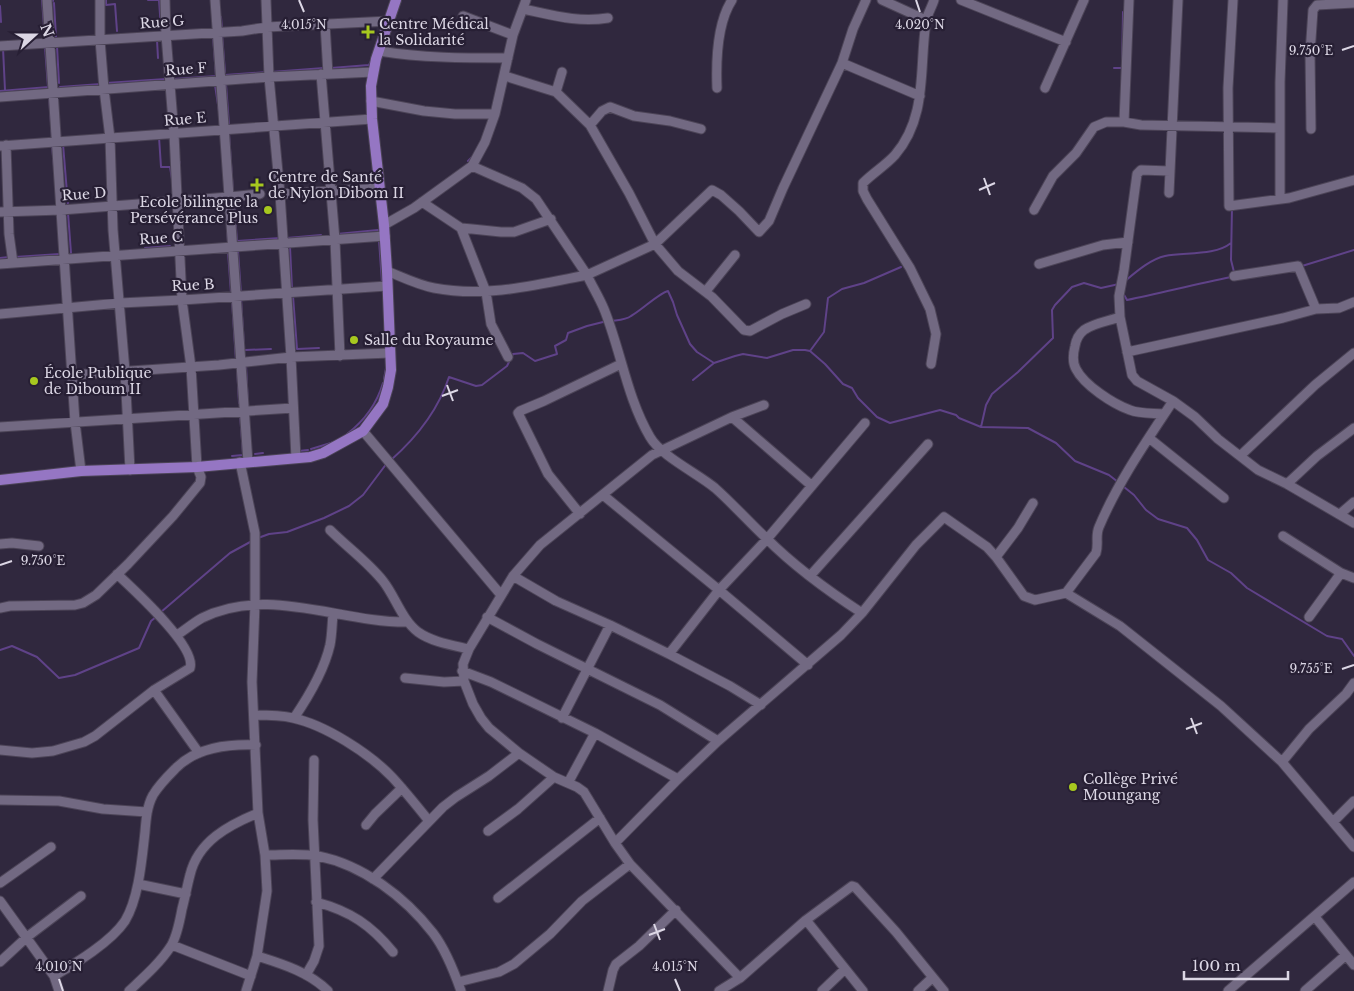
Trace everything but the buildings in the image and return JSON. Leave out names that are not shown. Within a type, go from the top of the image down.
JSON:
[{"type":"main road","points":[[0,480],[81,471],[197,467],[296,458],[323,453],[363,432],[383,404],[391,370],[385,236],[372,120],[371,86],[379,51],[396,0]]},
{"type":"street","points":[[46,0],[75,422],[81,471]]},
{"type":"street","points":[[100,0],[100,40],[110,138],[115,255],[125,370],[130,470]]},
{"type":"street","points":[[0,608],[60,606],[83,603],[96,595],[200,482],[197,467],[191,367],[182,300],[178,200],[165,0]]},
{"type":"street","points":[[215,0],[240,363],[244,462],[255,533],[252,682],[258,813],[267,891],[257,956],[246,991]]},
{"type":"street","points":[[266,0],[269,77],[287,292],[296,458]]},
{"type":"street","points":[[384,225],[405,214],[472,166],[485,142],[495,114],[513,35],[526,0]]},
{"type":"street","points":[[387,271],[422,285],[435,288],[486,292],[504,291],[587,275],[655,244],[712,190],[715,190],[739,211],[758,232],[761,231],[769,221],[842,63],[866,0]]},
{"type":"street","points":[[882,0],[926,20]]},
{"type":"street","points":[[931,364],[936,334],[930,309],[910,268],[867,199],[862,186],[863,183],[895,155],[906,139],[914,121],[920,96],[926,20],[934,0]]},
{"type":"street","points":[[961,0],[1066,42]]},
{"type":"street","points":[[1045,88],[1084,0]]},
{"type":"street","points":[[1124,122],[1129,0]]},
{"type":"street","points":[[1169,193],[1178,0]]},
{"type":"street","points":[[1233,0],[1228,126],[1229,206],[1297,196],[1354,180]]},
{"type":"street","points":[[1280,199],[1283,0]]},
{"type":"street","points":[[717,88],[720,33],[730,1]]},
{"type":"street","points":[[1311,129],[1310,54],[1313,10],[1317,5],[1338,2],[1354,3]]},
{"type":"street","points":[[522,10],[582,20],[608,18]]},
{"type":"street","points":[[464,16],[513,35]]},
{"type":"street","name":"Rue G","points":[[0,46],[390,20]]},
{"type":"street","points":[[326,24],[324,123],[334,240],[340,356]]},
{"type":"street","points":[[379,51],[437,57],[508,58]]},
{"type":"street","points":[[842,63],[920,96]]},
{"type":"street","name":"Rue F","points":[[0,97],[269,77],[373,72]]},
{"type":"street","points":[[556,92],[562,72]]},
{"type":"street","points":[[505,76],[556,92],[590,125],[629,193],[655,244],[678,271],[706,291],[747,332],[806,304]]},
{"type":"street","points":[[371,101],[424,111],[455,114],[495,114]]},
{"type":"street","points":[[590,125],[602,110],[610,107],[634,116],[670,121],[701,129]]},
{"type":"street","name":"Rue E","points":[[3,145],[372,120]]},
{"type":"street","points":[[1034,210],[1053,176],[1076,153],[1094,127],[1106,122],[1124,122],[1141,125],[1172,124],[1280,128]]},
{"type":"street","points":[[3,145],[4,212],[13,263]]},
{"type":"street","points":[[472,166],[522,188],[536,199],[551,219],[587,275],[604,309],[621,364],[644,427],[651,440],[661,451],[713,487],[767,539],[810,576],[862,613]]},
{"type":"street","points":[[1170,171],[1138,172],[1119,296],[1120,317],[1132,375],[1137,381],[1173,401],[1195,417],[1258,470],[1288,484],[1354,523]]},
{"type":"street","points":[[280,194],[379,188]]},
{"type":"street","name":"Rue D","points":[[4,212],[61,210],[178,200],[229,198],[260,194]]},
{"type":"street","points":[[422,202],[461,228],[494,232],[514,232],[551,219]]},
{"type":"street","points":[[461,228],[486,292],[491,324],[508,357]]},
{"type":"street","name":"Rue C","points":[[0,264],[385,236]]},
{"type":"street","points":[[1039,264],[1104,245],[1128,242]]},
{"type":"street","points":[[706,291],[735,255]]},
{"type":"street","points":[[1234,276],[1298,266],[1316,309]]},
{"type":"street","name":"Rue B","points":[[0,314],[120,302],[182,300],[387,286]]},
{"type":"street","points":[[1127,352],[1316,309],[1339,308],[1354,302]]},
{"type":"street","points":[[1120,317],[1085,329],[1079,335],[1073,354],[1076,369],[1109,400],[1132,411],[1164,414]]},
{"type":"street","points":[[72,375],[240,363],[291,357],[390,353]]},
{"type":"street","points":[[1240,456],[1315,386],[1354,353]]},
{"type":"street","points":[[580,514],[548,474],[518,413],[520,410],[544,401],[621,364]]},
{"type":"street","points":[[615,843],[718,741],[808,664],[862,613],[898,566],[942,518],[946,518],[987,547],[1024,596],[1035,600],[1066,593],[1096,553],[1096,535],[1099,526],[1133,462],[1173,401]]},
{"type":"street","points":[[740,978],[630,864],[584,792],[554,777],[518,753],[489,728],[473,704],[463,676],[468,649],[512,576],[540,545],[603,496],[644,460],[732,417],[764,404]]},
{"type":"street","points":[[0,427],[293,408]]},
{"type":"street","points":[[732,417],[812,486]]},
{"type":"street","points":[[669,654],[720,590],[767,539],[865,423]]},
{"type":"street","points":[[1288,484],[1317,456],[1354,428]]},
{"type":"street","points":[[363,432],[501,595]]},
{"type":"street","points":[[1149,438],[1224,498]]},
{"type":"street","points":[[810,576],[928,444]]},
{"type":"street","points":[[603,496],[808,664]]},
{"type":"street","points":[[1340,514],[1354,502]]},
{"type":"street","points":[[996,557],[1018,528],[1033,503]]},
{"type":"street","points":[[330,530],[383,581],[408,622],[416,631],[425,637],[468,649]]},
{"type":"street","points":[[1283,536],[1341,573],[1354,578]]},
{"type":"street","points":[[0,544],[39,546]]},
{"type":"street","points":[[1309,617],[1341,573]]},
{"type":"street","points":[[0,750],[32,753],[53,751],[84,742],[95,736],[154,690],[188,670],[191,666],[191,662],[176,635],[151,606],[117,574]]},
{"type":"street","points":[[512,576],[556,601],[669,654],[730,686],[761,705]]},
{"type":"street","points":[[1066,593],[1120,626],[1195,684],[1282,762],[1354,847]]},
{"type":"street","points":[[176,635],[202,618],[220,611],[255,604],[310,608],[332,614],[374,620],[408,622]]},
{"type":"street","points":[[294,718],[312,689],[324,662],[330,644],[332,614]]},
{"type":"street","points":[[488,617],[537,644],[660,705],[718,741]]},
{"type":"street","points":[[562,718],[589,669],[610,625]]},
{"type":"street","points":[[405,678],[444,682],[463,676],[491,682],[595,733],[678,779]]},
{"type":"street","points":[[1282,762],[1308,729],[1346,694],[1354,683]]},
{"type":"street","points":[[154,690],[199,753]]},
{"type":"street","points":[[254,714],[294,718],[327,731],[351,745],[391,775],[429,821]]},
{"type":"street","points":[[568,783],[595,733]]},
{"type":"street","points":[[54,976],[82,959],[118,930],[126,918],[138,884],[147,812],[153,796],[162,782],[179,765],[199,753],[233,744],[256,745]]},
{"type":"street","points":[[373,879],[429,821],[456,797],[489,776],[518,753]]},
{"type":"street","points":[[306,975],[314,961],[319,946],[313,820],[314,760]]},
{"type":"street","points":[[488,831],[518,809],[554,777]]},
{"type":"street","points":[[366,825],[402,788]]},
{"type":"street","points":[[0,800],[59,801],[103,809],[147,812]]},
{"type":"street","points":[[1333,822],[1354,801]]},
{"type":"street","points":[[134,989],[172,945],[190,874],[194,863],[209,841],[219,832],[236,822],[258,813]]},
{"type":"street","points":[[498,898],[600,818]]},
{"type":"street","points":[[0,883],[51,847]]},
{"type":"street","points":[[264,854],[315,856],[332,859],[351,866],[373,879],[407,904],[434,933],[449,959],[460,987],[514,964],[550,934],[582,901],[630,864]]},
{"type":"street","points":[[1228,991],[1354,882]]},
{"type":"street","points":[[138,884],[186,894]]},
{"type":"street","points":[[719,991],[740,978],[806,920],[849,887],[855,887],[896,932],[944,991]]},
{"type":"street","points":[[0,962],[27,938],[81,896]]},
{"type":"street","points":[[0,901],[54,976],[58,991]]},
{"type":"street","points":[[316,902],[351,915],[364,923],[393,952]]},
{"type":"street","points":[[608,991],[616,964],[644,941],[676,910]]},
{"type":"street","points":[[1315,917],[1354,965]]},
{"type":"street","points":[[806,920],[863,991]]},
{"type":"street","points":[[172,945],[251,976]]},
{"type":"street","points":[[1305,991],[1346,955]]},
{"type":"street","points":[[257,956],[282,964],[306,975],[328,991]]},
{"type":"street","points":[[822,991],[845,969]]},
{"type":"street","points":[[918,991],[932,978]]},
{"type":"waterway","points":[[42,0],[45,40]]},
{"type":"waterway","points":[[106,0],[106,5],[115,4],[117,31]]},
{"type":"waterway","points":[[148,0],[158,0]]},
{"type":"waterway","points":[[159,0],[161,29]]},
{"type":"waterway","points":[[54,3],[56,37]]},
{"type":"waterway","points":[[0,6],[1,22]]},
{"type":"waterway","points":[[1114,68],[1122,68],[1123,12]]},
{"type":"waterway","points":[[221,17],[222,29]]},
{"type":"waterway","points":[[222,34],[225,72]]},
{"type":"waterway","points":[[213,36],[216,76]]},
{"type":"waterway","points":[[157,40],[158,58]]},
{"type":"waterway","points":[[57,46],[59,83]]},
{"type":"waterway","points":[[45,47],[48,87]]},
{"type":"waterway","points":[[3,48],[5,90]]},
{"type":"waterway","points":[[331,68],[369,65],[371,61]]},
{"type":"waterway","points":[[271,72],[324,68]]},
{"type":"waterway","points":[[225,75],[267,72]]},
{"type":"waterway","points":[[174,79],[216,76]]},
{"type":"waterway","points":[[106,83],[166,79]]},
{"type":"waterway","points":[[60,87],[101,84]]},
{"type":"waterway","points":[[228,84],[226,84],[229,125]]},
{"type":"waterway","points":[[215,85],[219,111]]},
{"type":"waterway","points":[[0,91],[49,87]]},
{"type":"waterway","points":[[49,96],[52,136]]},
{"type":"waterway","points":[[229,134],[233,192]]},
{"type":"waterway","points":[[159,137],[161,167],[170,167],[172,179]]},
{"type":"waterway","points":[[63,144],[68,205]]},
{"type":"waterway","points":[[52,146],[54,166]]},
{"type":"waterway","points":[[468,161],[472,157]]},
{"type":"waterway","points":[[180,162],[180,169]]},
{"type":"waterway","points":[[234,201],[237,241]]},
{"type":"waterway","points":[[1232,207],[1231,260],[1234,272]]},
{"type":"waterway","points":[[68,213],[71,253]]},
{"type":"waterway","points":[[227,227],[228,242]]},
{"type":"waterway","points":[[337,234],[378,230]]},
{"type":"waterway","points":[[287,238],[321,235]]},
{"type":"waterway","points":[[237,241],[280,238]]},
{"type":"waterway","points":[[379,240],[382,283]]},
{"type":"waterway","points":[[1125,281],[1144,266],[1165,256],[1208,252],[1231,243]]},
{"type":"waterway","points":[[145,248],[170,246]]},
{"type":"waterway","points":[[290,247],[292,289]]},
{"type":"waterway","points":[[1302,266],[1354,250]]},
{"type":"waterway","points":[[238,251],[241,294]]},
{"type":"waterway","points":[[228,252],[231,293]]},
{"type":"waterway","points":[[15,257],[60,254]]},
{"type":"waterway","points":[[0,258],[9,257]]},
{"type":"waterway","points":[[810,351],[824,332],[828,298],[842,289],[864,283],[901,267]]},
{"type":"waterway","points":[[1123,293],[1127,300],[1231,277]]},
{"type":"waterway","points":[[981,427],[986,405],[992,394],[1053,338],[1052,310],[1072,287],[1084,283],[1101,288],[1119,284]]},
{"type":"waterway","points":[[611,321],[629,317],[668,291],[690,344],[697,352],[714,363]]},
{"type":"waterway","points":[[293,296],[297,349],[319,348]]},
{"type":"waterway","points":[[241,299],[244,346]]},
{"type":"waterway","points":[[232,301],[236,361]]},
{"type":"waterway","points":[[391,460],[426,423],[439,401],[449,377],[476,386],[482,385],[507,366],[513,354],[523,353],[535,361],[557,354],[555,346],[566,340],[568,333],[607,321]]},
{"type":"waterway","points":[[245,350],[271,349]]},
{"type":"waterway","points":[[693,380],[714,363],[743,354],[767,358],[793,350],[810,351],[843,384],[852,388],[858,398],[877,417],[890,423],[940,410],[956,415],[981,427],[1028,428],[1056,443],[1075,461],[1109,475],[1118,482]]},
{"type":"waterway","points":[[246,365],[248,407]]},
{"type":"waterway","points":[[237,366],[239,403]]},
{"type":"waterway","points":[[384,379],[386,368]]},
{"type":"waterway","points":[[347,434],[369,411],[383,383]]},
{"type":"waterway","points":[[240,414],[243,454]]},
{"type":"waterway","points":[[311,449],[334,442]]},
{"type":"waterway","points":[[299,451],[308,450]]},
{"type":"waterway","points":[[255,454],[263,453]]},
{"type":"waterway","points":[[232,456],[243,455]]},
{"type":"waterway","points":[[258,538],[269,534],[287,532],[349,506],[363,495],[387,463]]},
{"type":"waterway","points":[[1124,487],[1134,495],[1146,510],[1158,519],[1187,528],[1197,540],[1208,560],[1231,573],[1247,588],[1327,636],[1342,639],[1354,656]]},
{"type":"waterway","points":[[161,612],[230,553],[252,541]]},
{"type":"waterway","points":[[0,650],[12,646],[37,657],[59,678],[75,675],[139,648],[151,621],[156,617]]},
{"type":"place","name":"Centre Médical la Solidarité","points":[[368,32]]},
{"type":"place","name":"Centre de Santé de Nylon Dibom II","points":[[257,185]]},
{"type":"place","name":"Ecole bilingue la Persévérance Plus","points":[[268,210]]},
{"type":"place","name":"Salle du Royaume","points":[[354,340]]},
{"type":"place","name":"École Publique de Diboum II","points":[[34,381]]},
{"type":"place","name":"Collège Privé Moungang","points":[[1073,787]]}]
